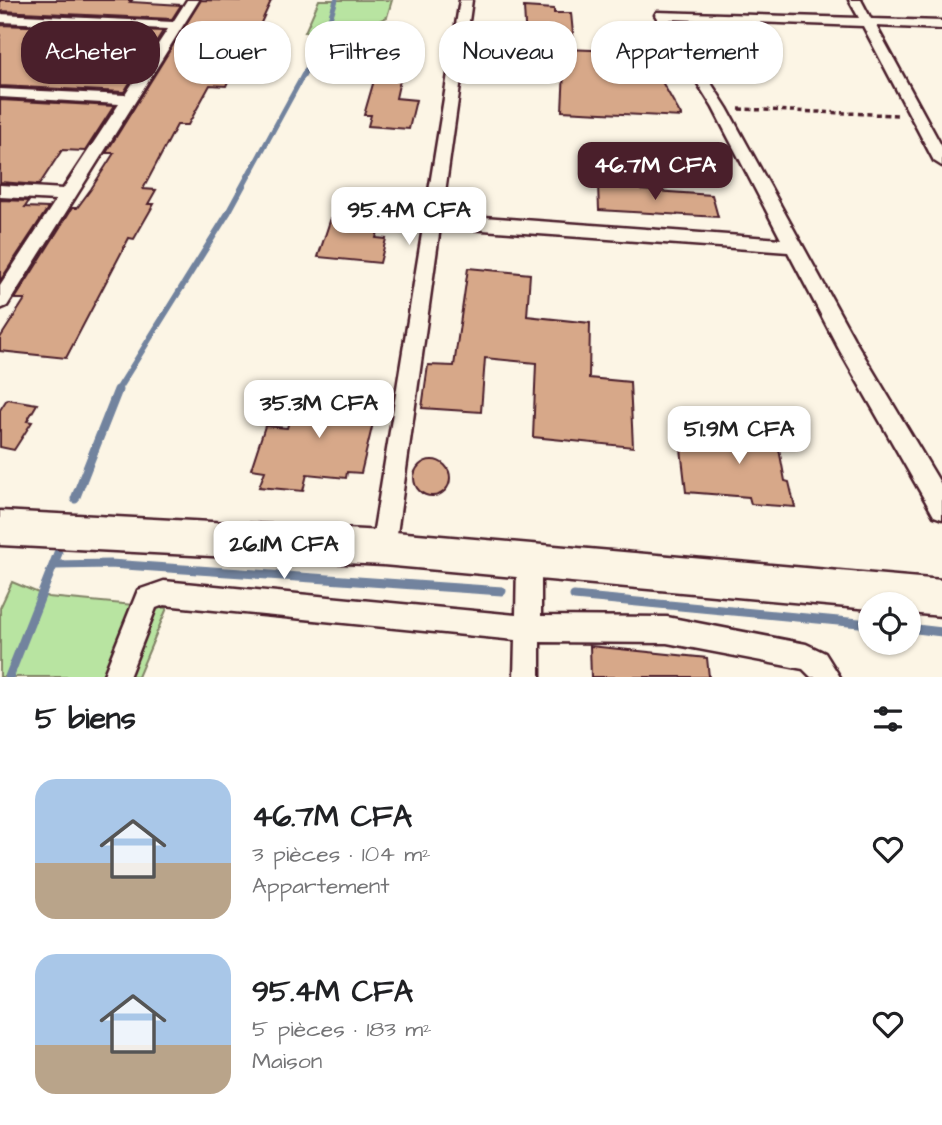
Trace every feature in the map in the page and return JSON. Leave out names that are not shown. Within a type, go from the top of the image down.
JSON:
[{"type":"street","points":[[179,21],[193,0]]},
{"type":"street","points":[[383,548],[466,0]]},
{"type":"street","points":[[855,0],[916,116],[937,142],[942,161]]},
{"type":"street","points":[[942,25],[660,15],[720,108],[860,369],[942,508]]},
{"type":"street","points":[[0,18],[174,26]]},
{"type":"street","points":[[0,301],[174,29]]},
{"type":"street","points":[[0,93],[129,100]]},
{"type":"street","points":[[0,191],[69,195]]},
{"type":"street","points":[[432,220],[793,246]]},
{"type":"street","points":[[0,528],[383,548],[942,598]]},
{"type":"street","points":[[527,677],[529,561]]},
{"type":"street","points":[[116,677],[147,599],[164,593],[529,629],[667,630],[806,657],[816,662],[827,677]]},
{"type":"path","points":[[720,108],[916,116]]},
{"type":"green space","points":[[319,0],[392,0],[387,17],[379,21],[310,21]]},
{"type":"green space","points":[[12,582],[48,597],[167,608],[138,677],[0,677],[0,608]]},
{"type":"building","points":[[0,0],[132,0],[130,2],[181,5],[172,19],[0,11]]},
{"type":"building","points":[[201,0],[271,1],[262,21],[188,21]]},
{"type":"building","points":[[524,7],[554,9],[554,13],[571,13],[572,21],[525,21]]},
{"type":"building","points":[[0,25],[21,26],[21,84],[129,84],[124,92],[0,86]]},
{"type":"building","points":[[174,43],[174,84],[227,84],[210,85],[188,125],[177,125],[143,189],[156,190],[148,204],[154,204],[134,239],[129,238],[66,358],[0,351],[0,338],[25,299],[15,299],[72,208],[77,208],[114,153],[106,153],[149,84],[160,84],[160,66]]},
{"type":"building","points":[[577,49],[591,50],[591,84],[663,84],[682,117],[562,111],[563,84],[577,84]]},
{"type":"building","points":[[373,84],[399,84],[396,98],[416,100],[409,129],[368,126],[371,115],[364,115]]},
{"type":"building","points":[[0,100],[114,106],[85,151],[62,150],[39,185],[0,182]]},
{"type":"building","points":[[598,185],[642,186],[641,190],[712,195],[718,217],[599,210]]},
{"type":"building","points":[[0,200],[29,201],[25,207],[48,208],[0,281]]},
{"type":"building","points":[[331,218],[381,223],[376,238],[386,239],[380,263],[318,257]]},
{"type":"building","points":[[468,268],[530,274],[527,316],[590,323],[589,378],[630,382],[633,447],[533,437],[536,363],[485,358],[481,412],[422,408],[428,365],[454,366]]},
{"type":"building","points":[[357,388],[381,390],[361,473],[347,472],[346,478],[307,474],[303,491],[259,487],[265,471],[251,469],[265,426],[287,428],[289,421],[298,422],[304,402],[312,402],[316,390],[356,394]]},
{"type":"building","points":[[7,399],[37,404],[27,421],[32,422],[14,450],[0,447],[0,410]]},
{"type":"building","points":[[737,418],[774,422],[785,481],[789,482],[795,507],[751,504],[749,497],[686,492],[680,440],[730,443],[729,439],[741,440]]},
{"type":"building","points":[[432,460],[445,465],[450,478],[445,491],[432,496],[419,491],[414,478],[419,465]]},
{"type":"building","points":[[590,646],[707,658],[709,677],[591,677]]},
{"type":"waterway","points":[[251,171],[324,37],[336,0]]},
{"type":"waterway","points":[[117,391],[228,213],[252,169]]},
{"type":"waterway","points":[[75,499],[118,390]]},
{"type":"waterway","points":[[9,677],[58,553]]},
{"type":"waterway","points":[[54,565],[110,564],[502,591]]},
{"type":"waterway","points":[[574,596],[858,623]]},
{"type":"waterway","points":[[921,630],[942,632]]}]
